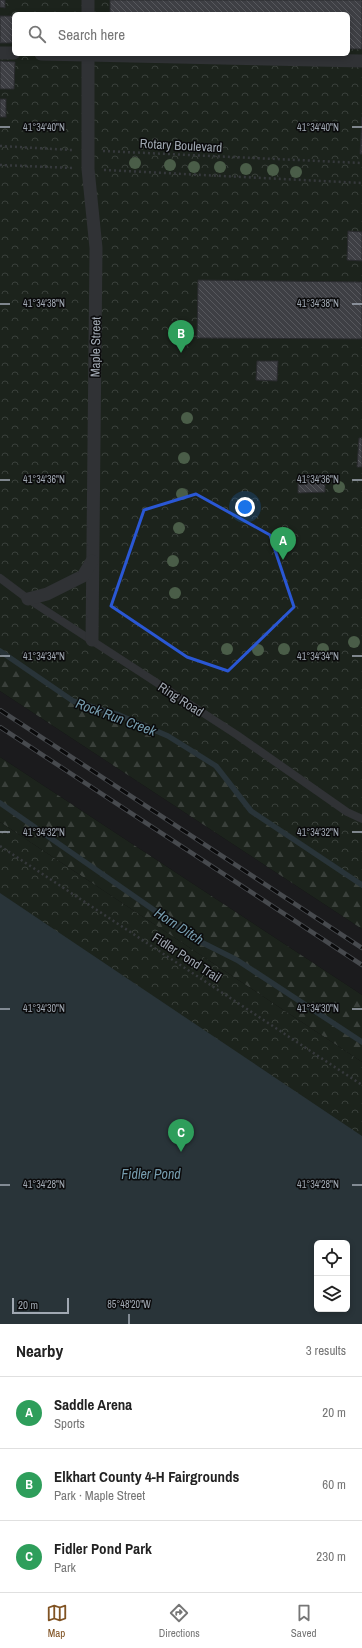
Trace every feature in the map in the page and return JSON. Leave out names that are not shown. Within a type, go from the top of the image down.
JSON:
[{"type":"street","points":[[88,0],[88,12]]},
{"type":"street","points":[[0,53],[12,53]]},
{"type":"street","name":"Maple Street","points":[[88,56],[87,151],[96,248],[92,640]]},
{"type":"street","points":[[134,56],[362,61]]},
{"type":"street","points":[[28,599],[47,594],[83,576],[93,559]]},
{"type":"lane","name":"Ring Road","points":[[0,578],[28,599],[237,735],[347,812],[362,819]]},
{"type":"path","name":"Rotary Boulevard","points":[[0,146],[362,163]]},
{"type":"path","points":[[0,165],[362,183]]},
{"type":"path","name":"Fidler Pond Trail","points":[[0,846],[362,1085]]},
{"type":"highlighted area","points":[[196,494],[270,535],[294,607],[228,671],[187,657],[111,606],[144,510]]},
{"type":"shaded area","points":[[0,691],[362,929],[362,995],[0,757]]},
{"type":"green space","points":[[0,0],[362,0],[362,885],[251,811],[216,766],[168,736],[119,715],[73,701],[0,651]]},
{"type":"green space","points":[[0,651],[73,701],[119,715],[168,736],[216,766],[251,811],[362,885],[362,929],[0,691]]},
{"type":"green space","points":[[0,757],[362,995],[362,1062],[0,822]]},
{"type":"green space","name":"Fidler Pond","points":[[0,822],[362,1062],[362,1324],[0,1324]]},
{"type":"water","name":"Fidler Pond","points":[[0,893],[362,1136],[362,1324],[0,1324]]},
{"type":"building","points":[[0,0],[5,0],[5,8],[0,7]]},
{"type":"building","points":[[110,0],[362,0],[362,49],[350,49],[350,12],[110,12]]},
{"type":"building","points":[[0,16],[12,16],[12,43],[0,43]]},
{"type":"building","points":[[0,61],[15,62],[14,89],[0,89]]},
{"type":"building","points":[[0,99],[6,99],[6,117],[0,117]]},
{"type":"building","points":[[362,117],[362,154],[360,154]]},
{"type":"building","points":[[348,231],[362,232],[362,261],[347,260]]},
{"type":"building","points":[[198,280],[362,282],[362,339],[197,338]]},
{"type":"building","points":[[257,361],[278,361],[277,381],[256,380]]},
{"type":"building","points":[[359,438],[362,438],[362,467],[357,467]]},
{"type":"building","points":[[298,476],[325,476],[325,492],[298,493]]},
{"type":"waterway","name":"Rock Run Creek","points":[[0,651],[73,701],[119,715],[168,736],[216,766],[251,811],[362,885]]},
{"type":"waterway","name":"Horn Ditch","points":[[0,803],[197,940],[237,960],[362,1042]]},
{"type":"railway","points":[[0,710],[362,948]]},
{"type":"railway","points":[[0,727],[362,965]]},
{"type":"place","name":"Elkhart County 4-H Fairgrounds","points":[[181,353]]},
{"type":"place","name":"Saddle Arena","points":[[283,560]]},
{"type":"place","name":"Fidler Pond Park","points":[[181,1152]]}]
